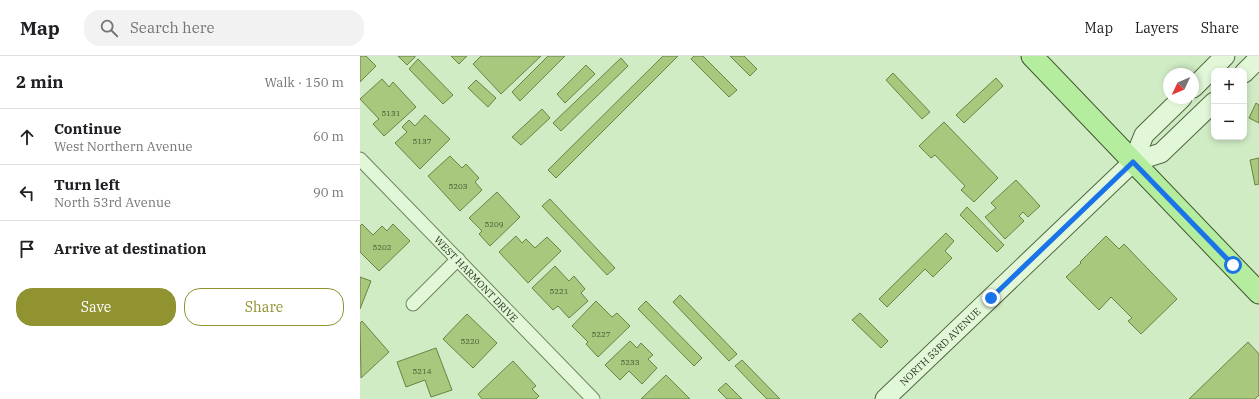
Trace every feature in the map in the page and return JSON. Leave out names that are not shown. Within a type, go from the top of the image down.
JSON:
[{"type":"main road","points":[[1032,56],[1259,293]]},
{"type":"street","points":[[1199,82],[1226,56]]},
{"type":"street","name":"NORTH 53RD AVENUE","points":[[885,399],[1133,162],[1144,135],[1176,104]]},
{"type":"street","name":"NORTH 53RD AVENUE","points":[[1133,162],[1161,153],[1212,104]]},
{"type":"street","name":"WEST HARMONT DRIVE","points":[[360,159],[592,399]]},
{"type":"street","points":[[413,304],[458,259]]},
{"type":"building","points":[[360,56],[366,56],[376,66],[360,82]]},
{"type":"building","points":[[398,56],[415,56],[415,57],[407,65]]},
{"type":"building","points":[[451,56],[467,56],[459,64]]},
{"type":"building","points":[[481,56],[541,56],[501,94],[473,64]]},
{"type":"building","points":[[548,56],[565,56],[520,101],[512,92]]},
{"type":"building","points":[[663,56],[678,56],[556,178],[548,170]]},
{"type":"building","points":[[694,56],[703,56],[737,90],[729,97],[691,59]]},
{"type":"building","points":[[730,56],[744,56],[757,69],[750,76]]},
{"type":"building","points":[[621,58],[628,66],[561,131],[553,123]]},
{"type":"building","points":[[418,59],[453,95],[443,104],[409,69]]},
{"type":"building","points":[[586,65],[595,74],[565,103],[557,94]]},
{"type":"building","points":[[893,73],[930,112],[922,119],[886,80]]},
{"type":"building","points":[[996,78],[1003,86],[964,123],[956,115]]},
{"type":"building","points":[[382,79],[389,87],[393,82],[416,107],[384,136],[373,124],[379,119],[360,99]]},
{"type":"building","points":[[476,80],[496,98],[488,107],[468,88]]},
{"type":"building","points":[[1256,103],[1259,105],[1259,123],[1249,118]]},
{"type":"building","points":[[542,109],[550,118],[521,145],[512,137]]},
{"type":"building","points":[[425,115],[450,139],[420,169],[395,143],[407,132],[402,127],[409,120],[415,126]]},
{"type":"building","points":[[944,122],[998,178],[974,202],[961,190],[965,186],[935,155],[931,158],[919,146]]},
{"type":"building","points":[[450,156],[462,168],[466,164],[479,178],[475,182],[482,190],[460,211],[428,176]]},
{"type":"building","points":[[1259,158],[1259,184],[1255,185],[1250,160]]},
{"type":"building","points":[[1016,180],[1040,206],[1028,217],[1023,212],[1019,216],[1024,221],[1005,239],[985,217],[996,208],[991,203]]},
{"type":"building","points":[[497,192],[520,217],[490,246],[479,234],[482,231],[469,218]]},
{"type":"building","points":[[550,199],[615,268],[607,275],[542,206]]},
{"type":"building","points":[[967,207],[1004,245],[997,252],[960,215]]},
{"type":"building","points":[[362,224],[373,235],[382,226],[387,231],[393,224],[410,241],[379,271],[360,252],[360,226]]},
{"type":"building","points":[[946,233],[954,241],[945,251],[952,258],[933,277],[925,269],[887,307],[879,299]]},
{"type":"building","points":[[516,236],[522,243],[526,239],[535,248],[547,237],[561,251],[528,283],[499,252]]},
{"type":"building","points":[[1106,236],[1119,249],[1124,244],[1177,299],[1141,334],[1128,321],[1132,318],[1111,297],[1099,310],[1066,277]]},
{"type":"building","points":[[555,266],[569,281],[574,276],[585,289],[581,293],[588,301],[569,318],[558,306],[553,310],[532,288]]},
{"type":"building","points":[[360,277],[371,281],[360,309]]},
{"type":"building","points":[[680,295],[737,354],[729,361],[673,302]]},
{"type":"building","points":[[596,301],[612,317],[617,313],[630,326],[598,357],[586,344],[588,342],[572,326]]},
{"type":"building","points":[[646,301],[702,358],[694,366],[638,309]]},
{"type":"building","points":[[860,313],[888,341],[881,348],[852,320]]},
{"type":"building","points":[[467,314],[497,343],[473,368],[443,339]]},
{"type":"building","points":[[362,321],[389,352],[361,378],[360,323]]},
{"type":"building","points":[[630,341],[637,348],[641,343],[653,355],[648,359],[657,368],[642,384],[629,371],[620,380],[605,365]]},
{"type":"building","points":[[1248,342],[1259,354],[1259,395],[1255,399],[1189,399]]},
{"type":"building","points":[[436,348],[452,390],[431,397],[425,380],[406,387],[397,362]]},
{"type":"building","points":[[742,360],[780,399],[767,399],[758,390],[735,366]]},
{"type":"building","points":[[513,361],[536,386],[532,389],[539,396],[536,399],[482,399],[478,394]]},
{"type":"building","points":[[666,375],[690,399],[641,399]]},
{"type":"building","points":[[726,383],[742,399],[727,399],[718,390]]},
{"type":"route","points":[[991,298],[1133,162],[1233,265]]}]
